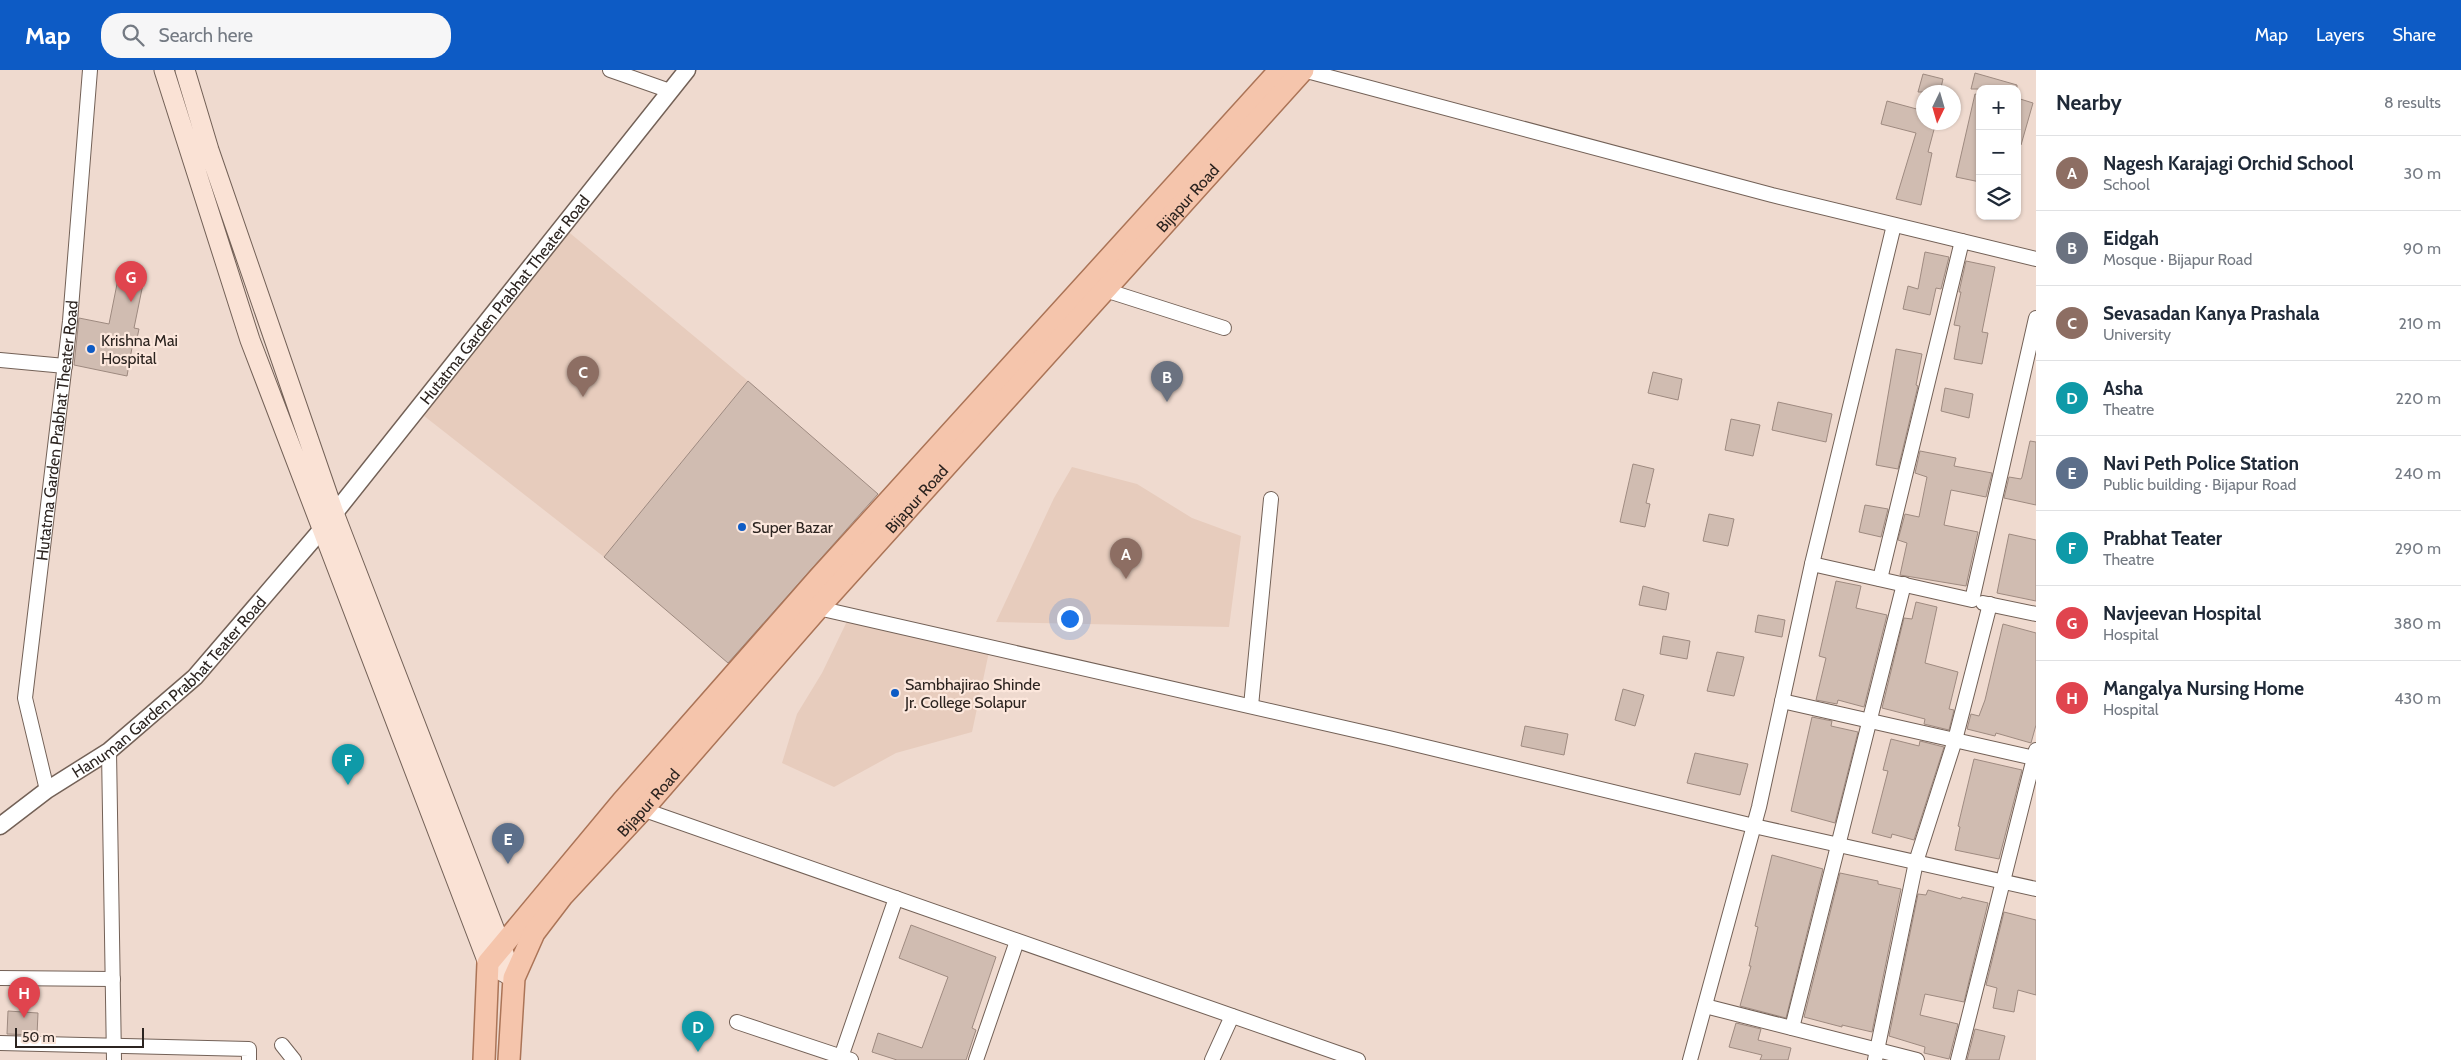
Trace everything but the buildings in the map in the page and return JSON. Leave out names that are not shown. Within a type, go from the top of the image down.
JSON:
[{"type":"main road","points":[[164,70],[250,340],[322,529],[494,955],[514,978]]},
{"type":"main road","points":[[185,70],[208,150],[334,513],[494,955],[484,1060]]},
{"type":"main road","points":[[494,955],[622,802],[811,602],[1280,70]]},
{"type":"main road","name":"Bijapur Road","points":[[508,1060],[514,978],[534,933],[563,895],[643,810],[811,602],[1105,290],[1303,70]]},
{"type":"street","name":"Hutatma Garden Prabhat Theater Road","points":[[47,790],[25,698],[65,366],[90,70]]},
{"type":"street","points":[[610,70],[670,91]]},
{"type":"street","name":"Hutatma Garden Prabhat Theater Road","points":[[322,529],[687,70]]},
{"type":"street","points":[[1303,70],[1752,190],[2036,259]]},
{"type":"street","points":[[1690,1060],[1754,826],[1812,564],[1894,225]]},
{"type":"street","points":[[1880,579],[1962,241]]},
{"type":"street","points":[[1105,290],[1224,328]]},
{"type":"street","points":[[1972,600],[2036,318]]},
{"type":"street","points":[[0,360],[65,366]]},
{"type":"street","points":[[1251,706],[1271,499]]},
{"type":"street","name":"Hanuman Garden Prabhat Teater Road","points":[[0,826],[47,790],[109,751],[194,677],[322,529]]},
{"type":"street","points":[[1812,564],[2036,614]]},
{"type":"street","points":[[1792,1028],[1904,584]]},
{"type":"street","points":[[811,602],[1754,826],[2036,889]]},
{"type":"street","points":[[1876,1055],[1916,862],[1955,740],[1990,604]]},
{"type":"street","points":[[1782,700],[1955,740],[2035,754],[1958,1060]]},
{"type":"street","points":[[109,751],[114,1060]]},
{"type":"street","points":[[622,802],[1232,1016],[1332,1056],[1358,1060]]},
{"type":"street","points":[[737,1022],[844,1059],[896,898]]},
{"type":"street","points":[[976,1060],[1016,941]]},
{"type":"street","points":[[0,978],[113,979]]},
{"type":"street","points":[[1705,1006],[1792,1028],[1876,1055],[1917,1060]]},
{"type":"street","points":[[1212,1060],[1232,1016]]},
{"type":"street","points":[[0,1043],[249,1049],[249,1060]]},
{"type":"street","points":[[282,1045],[294,1060]]},
{"type":"shaded area","points":[[565,229],[748,381],[604,557],[419,412]]},
{"type":"shaded area","points":[[1072,467],[1137,484],[1192,518],[1241,536],[1229,627],[996,622],[1054,498]]},
{"type":"shaded area","name":"Sambhajirao Shinde Jr. College Solapur","points":[[850,615],[990,647],[972,732],[896,753],[834,787],[782,763],[797,714],[822,673]]},
{"type":"place","name":"Navjeevan Hospital","points":[[131,302]]},
{"type":"place","name":"Krishna Mai Hospital","points":[[91,349]]},
{"type":"place","name":"Sevasadan Kanya Prashala","points":[[583,397]]},
{"type":"place","name":"Eidgah","points":[[1167,402]]},
{"type":"place","name":"Super Bazar","points":[[742,527]]},
{"type":"place","name":"Nagesh Karajagi Orchid School","points":[[1126,579]]},
{"type":"place","name":"Sambhajirao Shinde Jr. College Solapur","points":[[895,693]]},
{"type":"place","name":"Prabhat Teater","points":[[348,785]]},
{"type":"place","name":"Navi Peth Police Station","points":[[508,864]]},
{"type":"place","name":"Mangalya Nursing Home","points":[[24,1018]]},
{"type":"place","name":"Asha","points":[[698,1052]]}]
